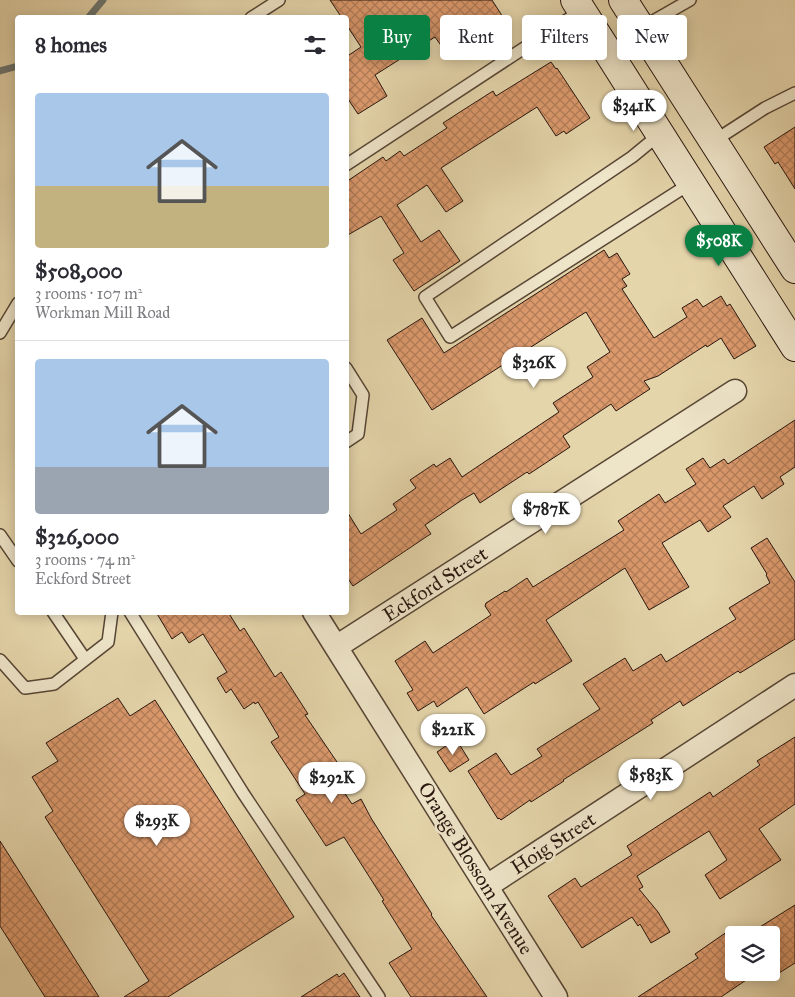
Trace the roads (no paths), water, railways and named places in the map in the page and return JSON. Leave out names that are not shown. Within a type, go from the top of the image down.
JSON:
[{"type":"main road","points":[[623,0],[633,15]]},
{"type":"main road","points":[[579,5],[795,347]]},
{"type":"main road","points":[[662,60],[795,269]]},
{"type":"street","name":"Eckford Street","points":[[336,647],[735,391]]},
{"type":"street","name":"Orange Blossom Avenue","points":[[316,615],[556,997]]},
{"type":"street","name":"Hoig Street","points":[[487,886],[795,685]]},
{"type":"lane","points":[[256,15],[279,0]]},
{"type":"lane","points":[[664,15],[690,0]]},
{"type":"lane","points":[[349,163],[579,5]]},
{"type":"lane","points":[[714,141],[766,108],[795,93]]},
{"type":"lane","points":[[660,134],[632,157],[426,297],[450,337],[691,184]]},
{"type":"lane","points":[[0,333],[15,308]]},
{"type":"lane","points":[[349,373],[363,395],[358,434],[349,440]]},
{"type":"lane","points":[[0,535],[15,557]]},
{"type":"lane","points":[[55,615],[86,659]]},
{"type":"lane","points":[[0,660],[25,688],[54,684],[108,642],[112,615]]},
{"type":"lane","points":[[132,615],[243,793],[379,997]]},
{"type":"waterway","points":[[90,15],[103,0]]},
{"type":"waterway","points":[[0,71],[15,67]]}]
